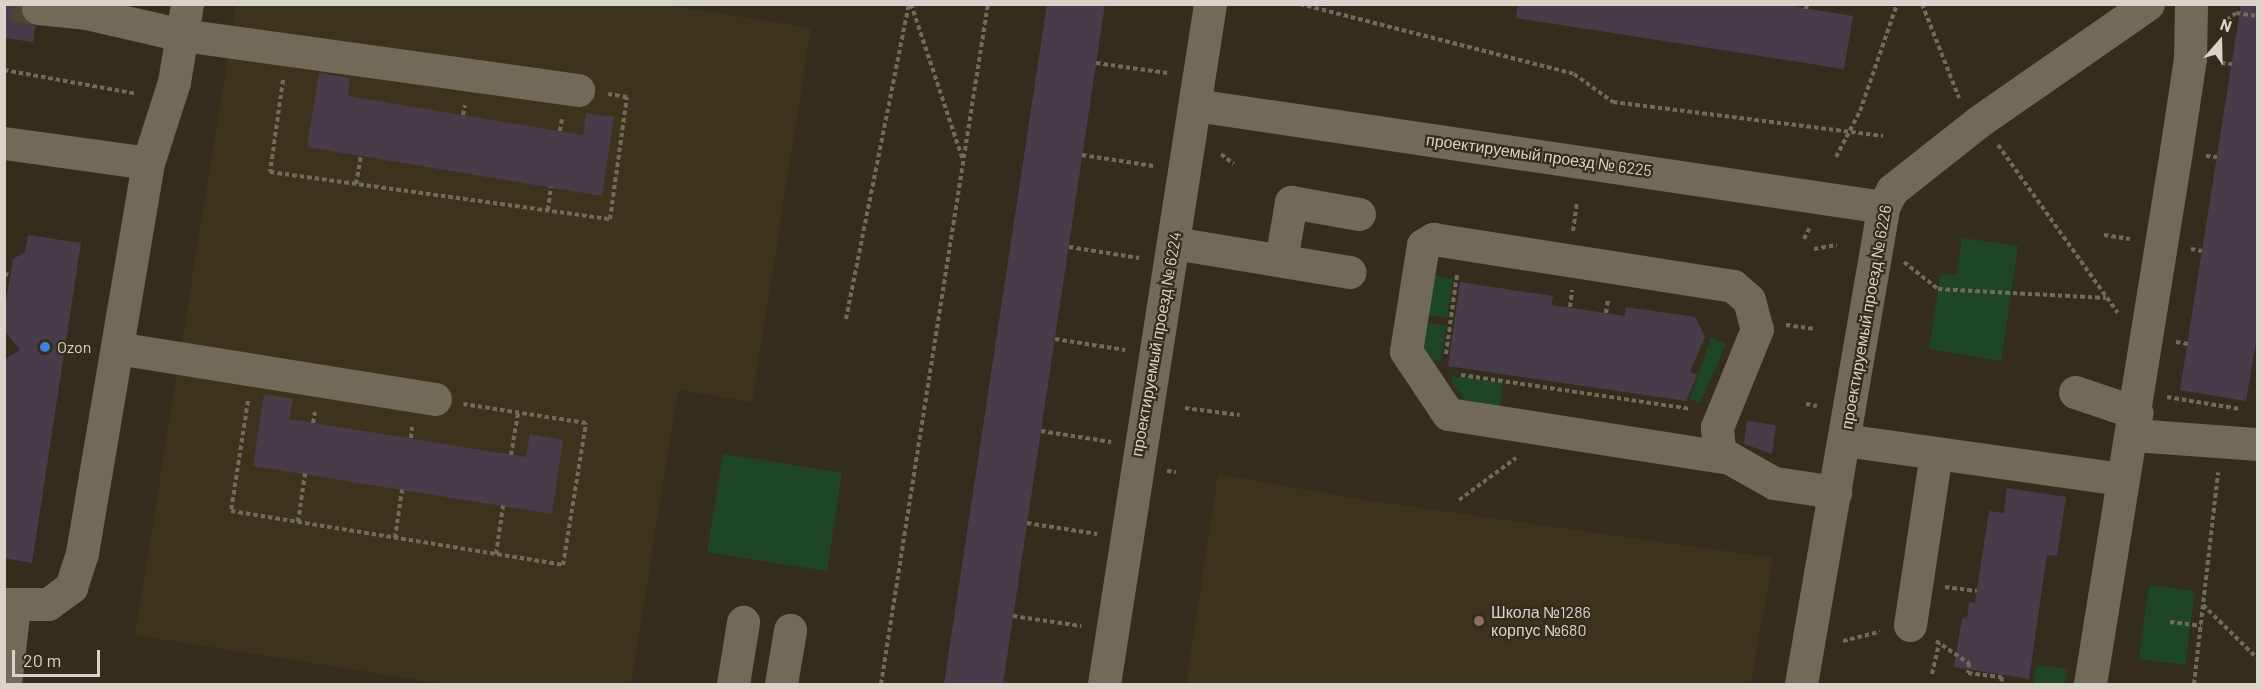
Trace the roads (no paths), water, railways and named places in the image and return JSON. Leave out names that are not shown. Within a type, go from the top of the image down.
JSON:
[{"type":"street","name":"проектируемый проезд № 6224","points":[[1113,683],[1174,243],[1210,4]]},
{"type":"street","name":"проектируемый проезд № 6226","points":[[1801,684],[1883,207],[1906,177],[2148,4]]},
{"type":"street","points":[[2090,684],[2120,479],[2137,413],[2190,58],[2191,4]]},
{"type":"street","points":[[38,8],[86,9],[185,20],[287,50],[578,90]]},
{"type":"street","points":[[5,684],[9,605],[48,604],[71,586],[82,553],[148,163],[169,99],[185,20]]},
{"type":"street","name":"проектируемый проезд № 6225","points":[[1195,105],[1883,207]]},
{"type":"street","points":[[4,143],[148,163]]},
{"type":"street","points":[[1281,260],[1291,202],[1359,214]]},
{"type":"street","points":[[1723,457],[1715,438],[1757,329],[1749,300],[1733,286],[1433,239],[1423,244],[1407,348],[1429,370],[1453,416],[1723,457],[1774,483],[1835,492]]},
{"type":"street","points":[[1174,243],[1350,272]]},
{"type":"street","points":[[117,348],[435,399]]},
{"type":"street","points":[[2075,392],[2221,441],[2258,444]]},
{"type":"street","points":[[1844,440],[2120,479]]},
{"type":"street","points":[[1910,625],[1936,453]]},
{"type":"street","points":[[733,684],[743,622]]},
{"type":"street","points":[[781,684],[789,630]]},
{"type":"tunnel","points":[[13,4],[38,8]]},
{"type":"place","name":"Ozon","points":[[45,347]]},
{"type":"place","name":"Школа №1286 корпус №680","points":[[1479,621]]}]
